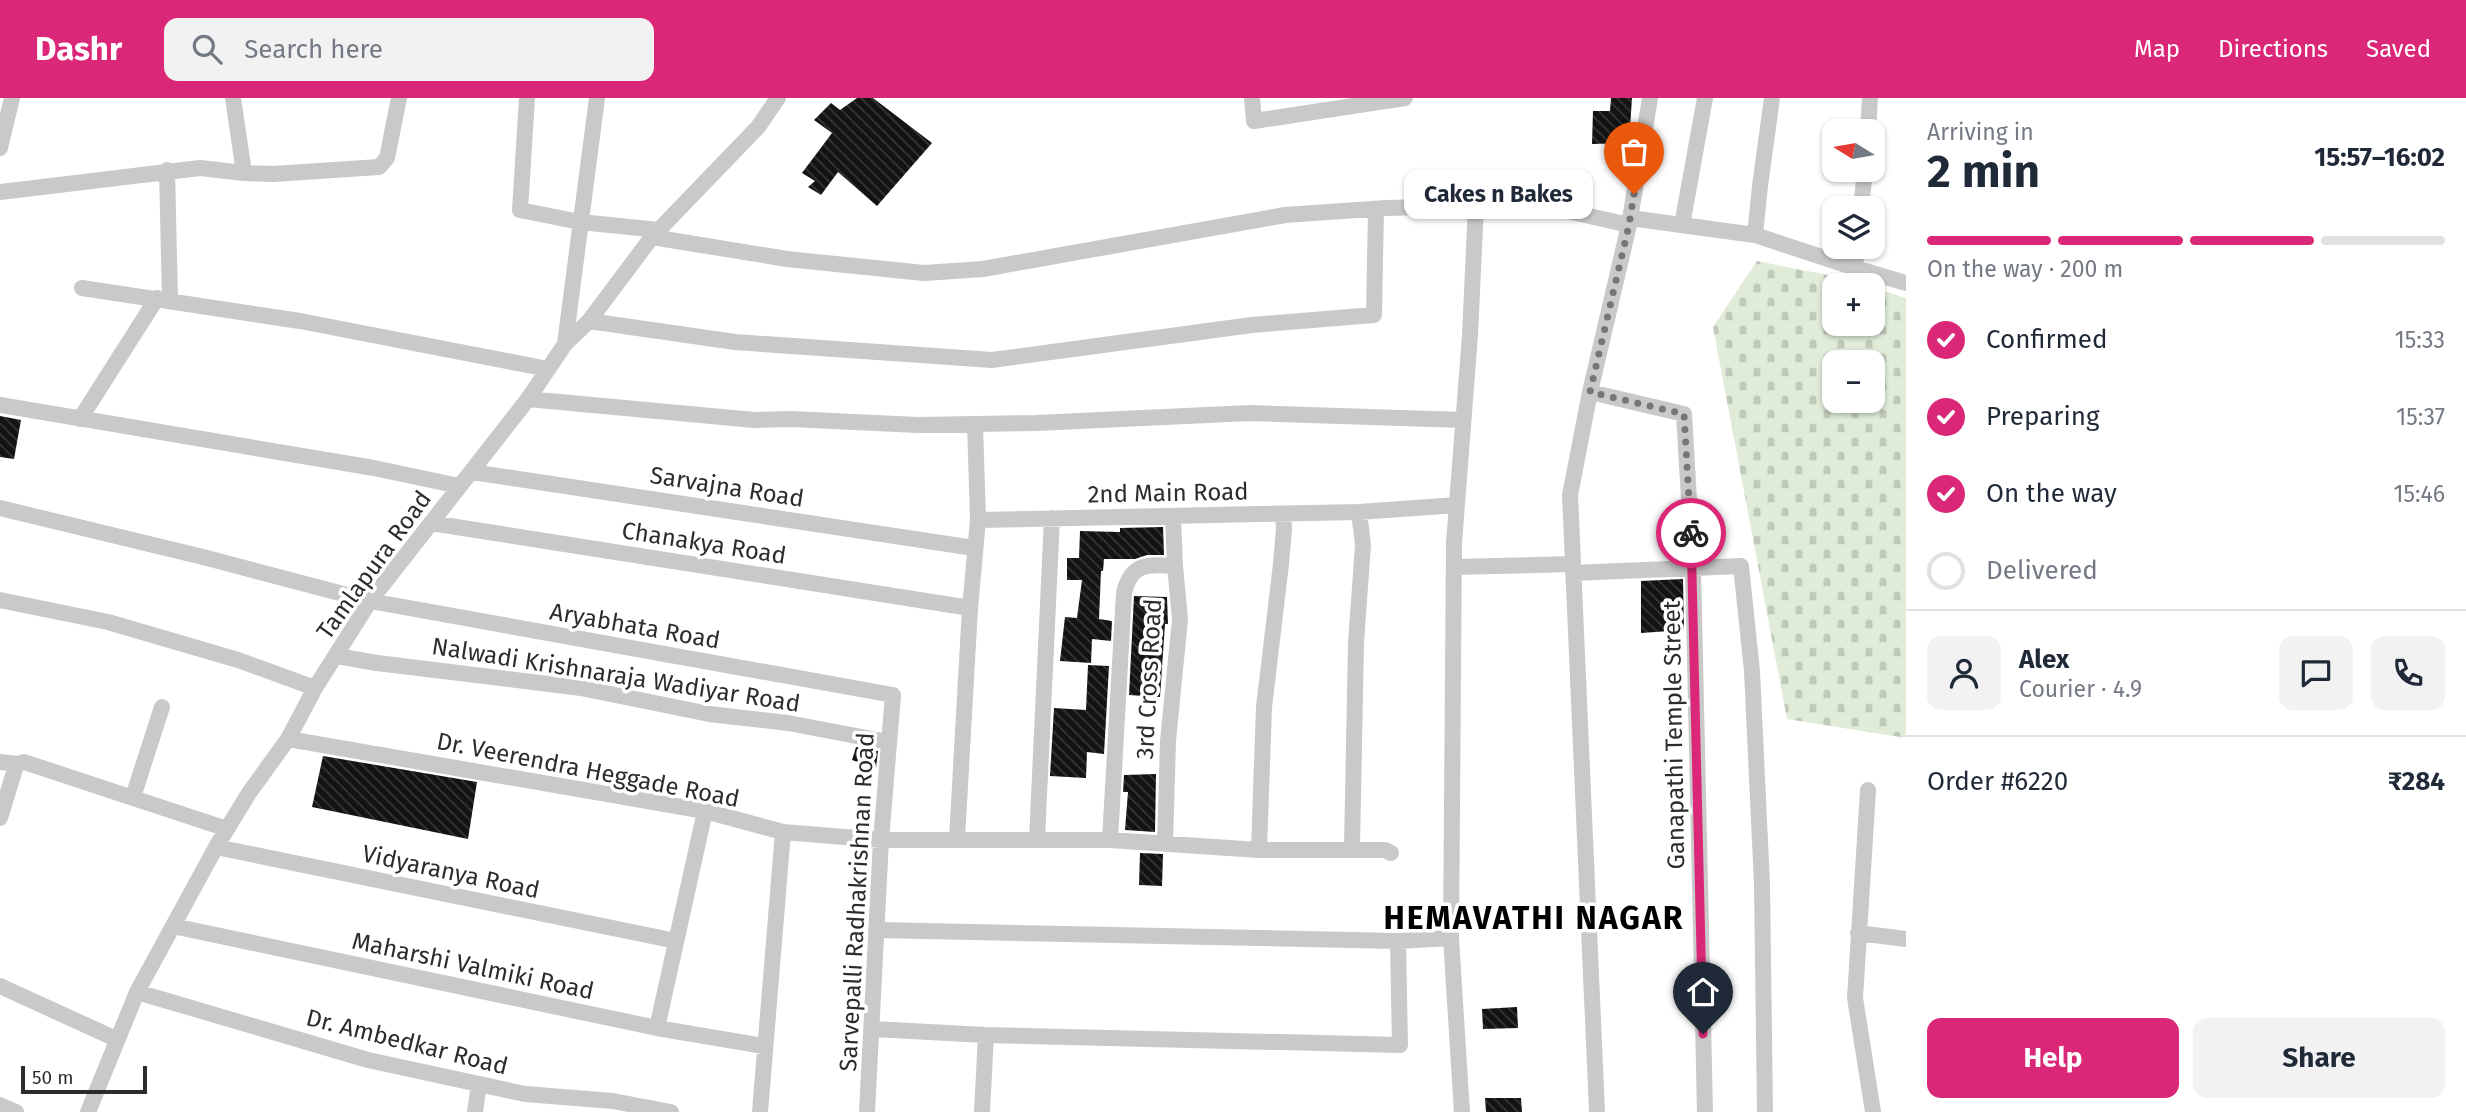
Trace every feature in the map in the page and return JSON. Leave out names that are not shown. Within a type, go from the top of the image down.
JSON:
[{"type":"street","points":[[0,148],[12,98]]},
{"type":"street","points":[[233,98],[244,173]]},
{"type":"street","points":[[0,192],[167,170],[200,168],[273,174],[379,167],[387,158],[399,98]]},
{"type":"street","points":[[527,98],[520,210],[787,259],[924,273],[983,269],[1284,215],[1537,204],[1629,222],[1682,225],[1755,235],[1906,283]]},
{"type":"street","points":[[565,344],[597,98]]},
{"type":"street","name":"Tamlapura Road","points":[[88,1112],[137,992],[216,847],[249,793],[288,738],[315,688],[370,601],[528,399],[565,344],[589,321],[656,234],[758,127],[778,98]]},
{"type":"street","points":[[1252,98],[1254,121],[1405,98]]},
{"type":"street","points":[[1597,1112],[1570,495],[1590,392],[1629,222],[1650,98]]},
{"type":"street","points":[[1682,225],[1705,98]]},
{"type":"street","points":[[1755,235],[1772,98]]},
{"type":"street","points":[[1869,119],[1870,98]]},
{"type":"street","points":[[80,419],[164,299],[167,170]]},
{"type":"street","points":[[1462,1112],[1451,938],[1454,567],[1476,205]]},
{"type":"street","points":[[589,321],[734,342],[992,360],[1252,325],[1374,315],[1376,209]]},
{"type":"street","points":[[1855,268],[1856,259]]},
{"type":"street","points":[[82,288],[300,321],[548,369]]},
{"type":"street","name":"Ganapathi Temple Street","points":[[1590,392],[1684,414],[1693,568],[1705,1112]]},
{"type":"street","points":[[528,399],[754,420],[791,419],[918,425],[1250,412],[1464,420]]},
{"type":"street","points":[[0,405],[374,468],[459,486]]},
{"type":"street","points":[[957,839],[970,608],[978,520],[975,424]]},
{"type":"street","name":"Sarvajna Road","points":[[472,472],[974,548]]},
{"type":"street","name":"2nd Main Road","points":[[978,520],[1359,512],[1457,505]]},
{"type":"street","name":"Aryabhata Road","points":[[0,508],[370,601],[893,695]]},
{"type":"street","points":[[1352,849],[1356,643],[1363,545],[1359,512]]},
{"type":"street","points":[[1259,850],[1264,707],[1282,552],[1283,514]]},
{"type":"street","name":"3rd Cross Road","points":[[1165,844],[1168,741],[1180,619],[1173,516]]},
{"type":"street","points":[[1037,839],[1052,518]]},
{"type":"street","name":"Chanakya Road","points":[[431,523],[970,608]]},
{"type":"street","points":[[1110,840],[1123,607],[1127,582],[1129,576],[1143,567],[1175,566]]},
{"type":"street","points":[[1454,567],[1573,569],[1741,566],[1753,685],[1762,884],[1765,1112]]},
{"type":"street","points":[[0,600],[121,626],[238,660],[315,688]]},
{"type":"street","name":"Nalwadi Krishnaraja Wadiyar Road","points":[[337,656],[581,688],[709,714],[788,723],[888,743]]},
{"type":"street","name":"Sarvepalli Radhakrishnan Road","points":[[867,1112],[881,841],[893,695]]},
{"type":"street","points":[[133,797],[162,707]]},
{"type":"street","name":"Dr. Veerendra Heggade Road","points":[[288,738],[705,811],[783,832],[881,841],[1110,840],[1259,850],[1352,849],[1385,850],[1391,853]]},
{"type":"street","points":[[0,762],[30,762],[227,829]]},
{"type":"street","points":[[0,818],[18,764]]},
{"type":"street","points":[[1868,790],[1855,998],[1873,1112]]},
{"type":"street","points":[[657,1028],[705,811]]},
{"type":"street","points":[[760,1112],[783,832]]},
{"type":"street","name":"Vidyaranya Road","points":[[216,847],[676,941]]},
{"type":"street","name":"Maharshi Valmiki Road","points":[[173,926],[657,1028],[764,1046]]},
{"type":"street","points":[[877,930],[1398,940],[1451,938]]},
{"type":"street","points":[[1858,933],[1906,939]]},
{"type":"street","points":[[872,1029],[986,1035],[1400,1045],[1398,940]]},
{"type":"street","points":[[0,986],[116,1039]]},
{"type":"street","name":"Dr. Ambedkar Road","points":[[137,992],[368,1060],[525,1094],[613,1101],[671,1112]]},
{"type":"street","points":[[982,1112],[986,1035]]},
{"type":"street","points":[[475,1112],[479,1084]]},
{"type":"street","points":[[0,1105],[16,1112]]},
{"type":"green space","points":[[1757,261],[1822,274],[1822,336],[1885,336],[1885,292],[1906,298],[1906,738],[1787,719],[1713,327]]},
{"type":"building","points":[[857,98],[873,98],[932,143],[877,206],[838,172],[821,195],[808,187],[815,181],[802,173],[832,133],[814,120],[831,103],[840,110]]},
{"type":"building","points":[[1611,98],[1632,98],[1629,143],[1592,144],[1593,111],[1610,111]]},
{"type":"building","points":[[0,416],[21,420],[14,459],[0,457]]},
{"type":"building","points":[[1163,527],[1164,555],[1104,559],[1099,619],[1112,621],[1111,641],[1092,639],[1091,663],[1060,661],[1065,617],[1077,618],[1082,580],[1067,580],[1067,558],[1079,558],[1080,531],[1120,532],[1120,528]]},
{"type":"building","points":[[1683,579],[1684,630],[1641,633],[1641,581]]},
{"type":"building","points":[[1134,596],[1167,597],[1168,624],[1165,624],[1160,697],[1129,695]]},
{"type":"building","points":[[1088,665],[1109,666],[1104,754],[1087,752],[1086,778],[1050,776],[1054,708],[1086,710]]},
{"type":"building","points":[[856,747],[878,751],[876,768],[852,760]]},
{"type":"building","points":[[323,756],[477,782],[468,839],[312,807]]},
{"type":"building","points":[[1156,774],[1155,832],[1125,830],[1128,792],[1123,792],[1124,775]]},
{"type":"building","points":[[1140,853],[1163,854],[1162,886],[1139,885]]},
{"type":"building","points":[[1517,1007],[1518,1028],[1483,1029],[1482,1009]]},
{"type":"building","points":[[1485,1098],[1521,1098],[1522,1112],[1486,1112]]},
{"type":"way so far","points":[[1634,194],[1590,392],[1684,414],[1691,533]]},
{"type":"place","name":"Cakes n Bakes","points":[[1634,194]]},
{"type":"district","name":"HEMAVATHI NAGAR","points":[[1534,918]]},
{"type":"route","points":[[1691,533],[1703,1034]]}]
